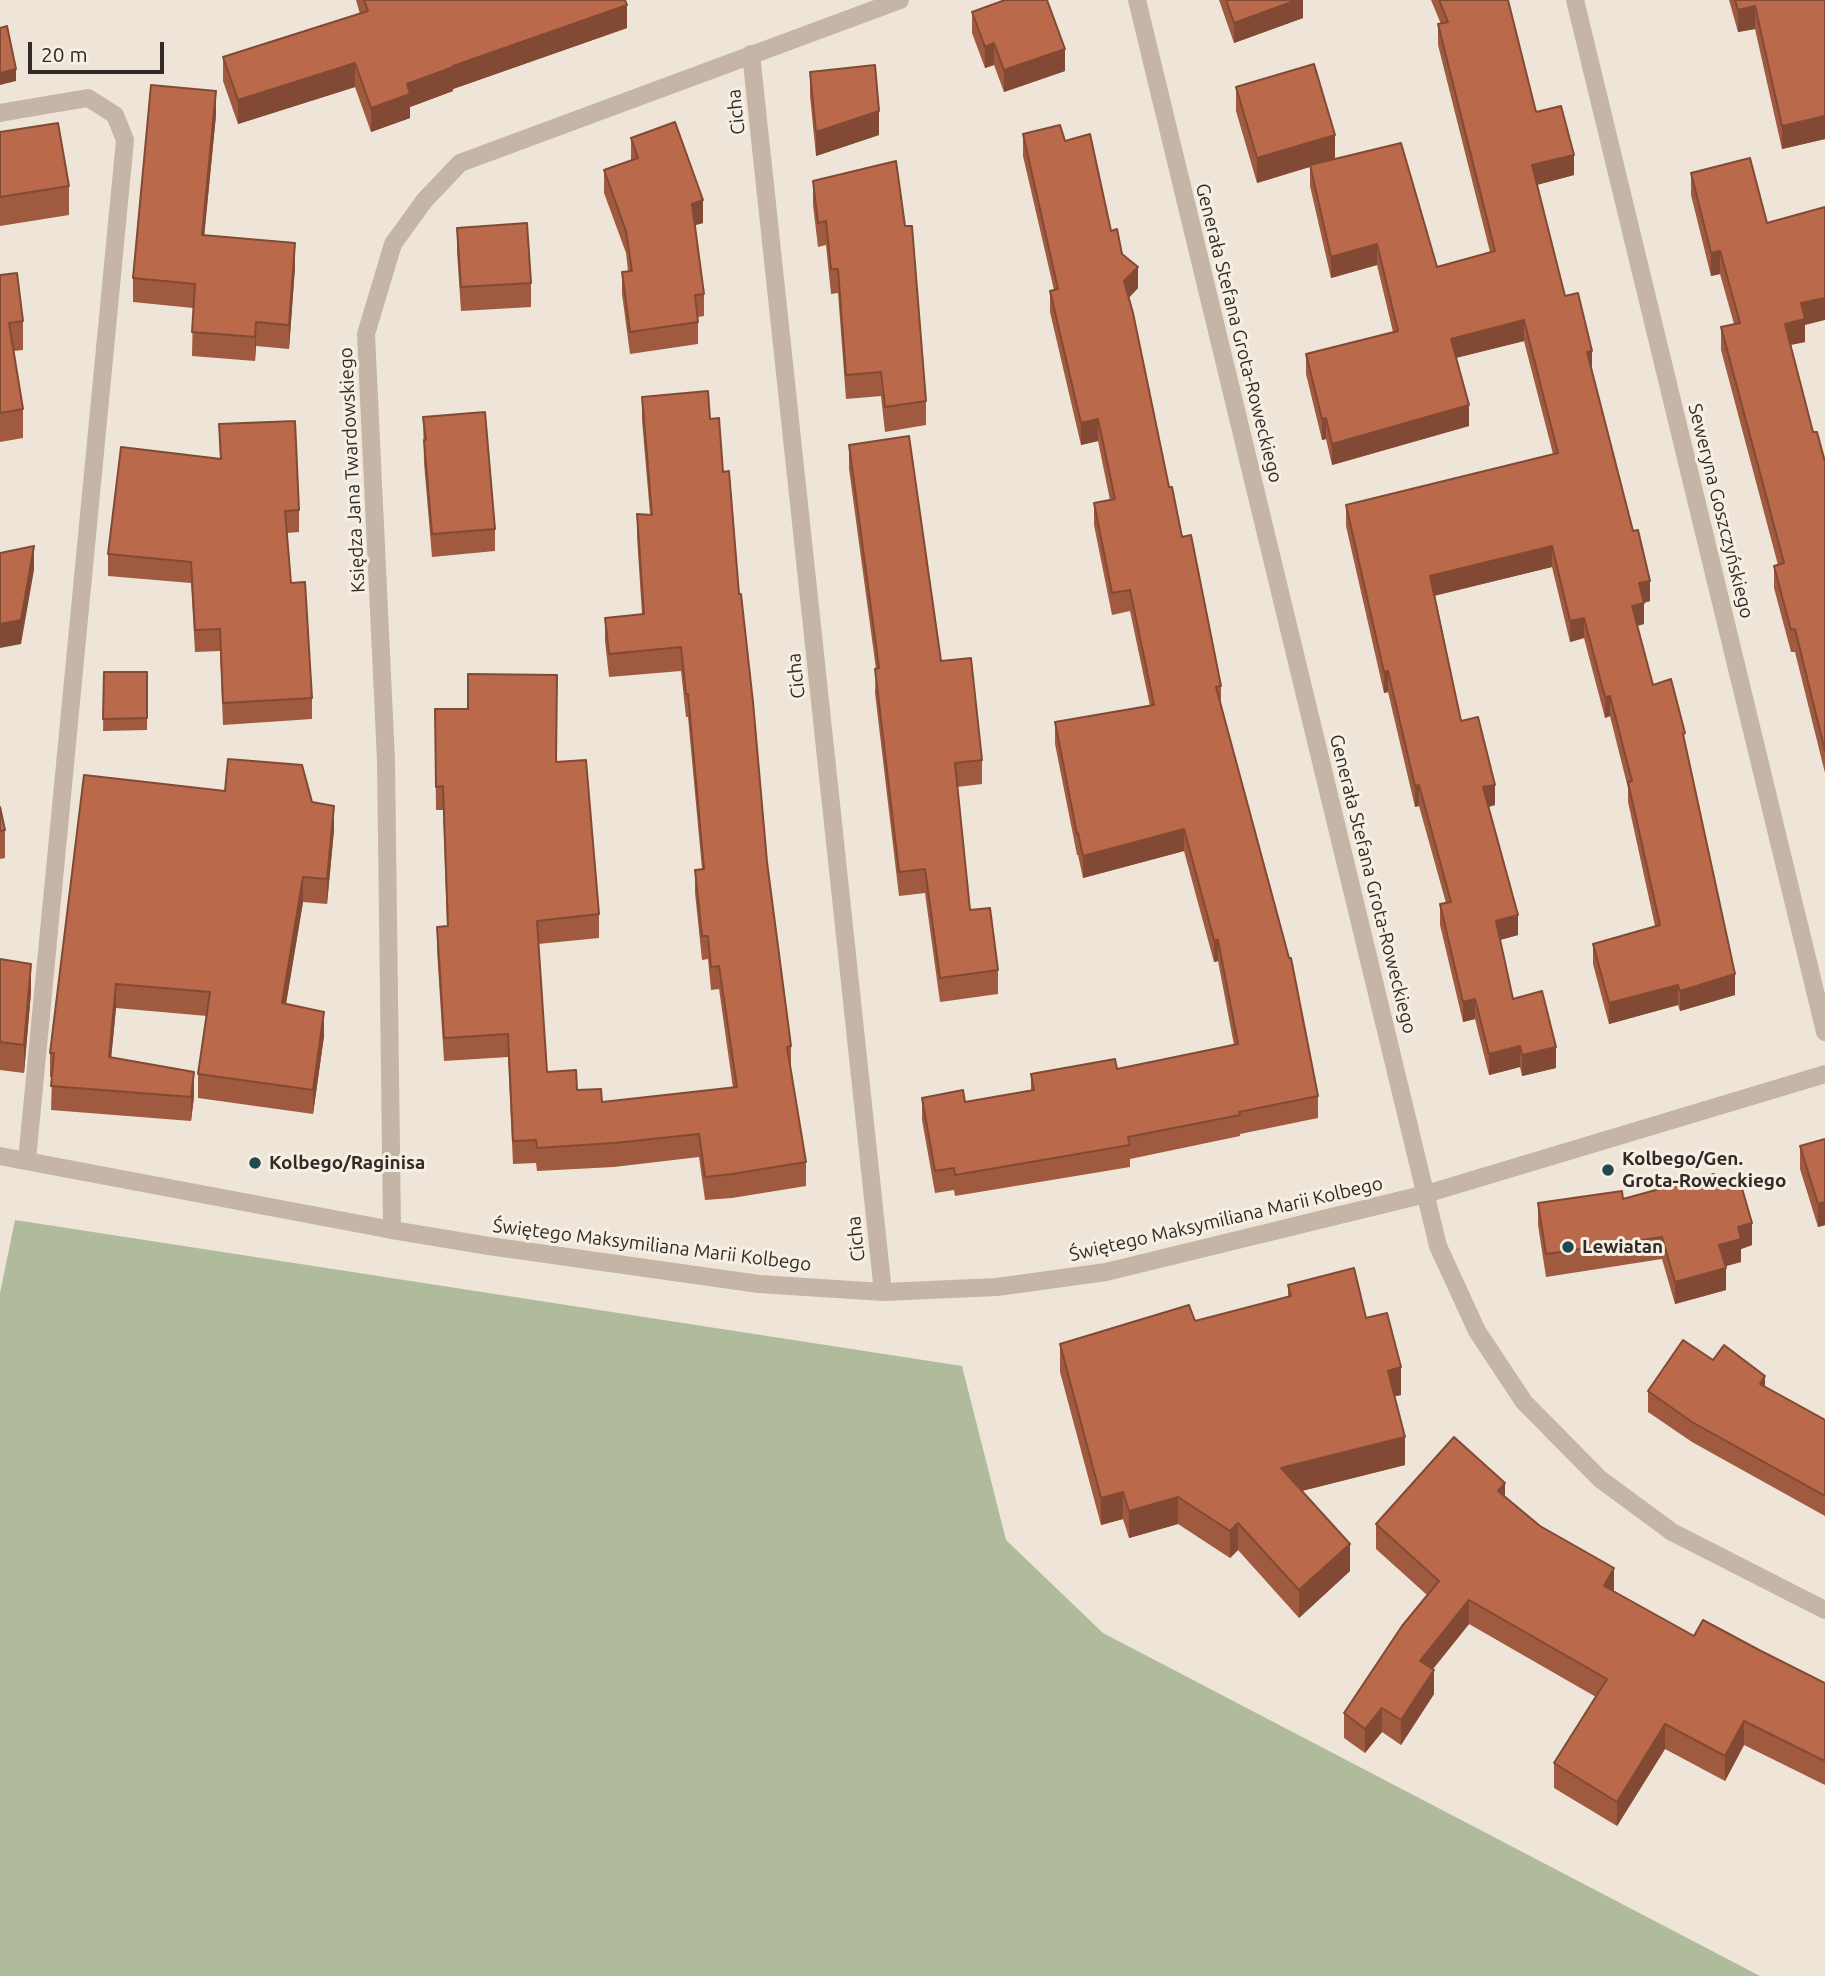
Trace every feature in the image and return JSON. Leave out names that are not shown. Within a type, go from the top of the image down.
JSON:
[{"type":"street","name":"Księdza Jana Twardowskiego","points":[[392,1230],[386,760],[366,334],[393,244],[424,201],[460,163],[900,0]]},
{"type":"street","name":"Generała Stefana Grota-Roweckiego","points":[[1137,0],[1438,1246],[1477,1331],[1524,1402],[1600,1479],[1672,1532],[1825,1611]]},
{"type":"street","name":"Seweryna Goszczyńskiego","points":[[1576,0],[1825,1032]]},
{"type":"street","name":"Cicha","points":[[751,54],[883,1292]]},
{"type":"street","points":[[0,113],[88,98],[115,116],[125,140],[27,1160]]},
{"type":"street","name":"Świętego Maksymiliana Marii Kolbego","points":[[0,1156],[392,1230],[759,1284],[883,1292],[997,1287],[1105,1272],[1426,1194],[1825,1074]]},
{"type":"green space","points":[[15,1220],[962,1366],[1006,1540],[1103,1633],[1760,1976],[0,1976],[0,1293]]},
{"type":"building","points":[[364,0],[625,0],[627,5],[407,84],[410,94],[371,108],[355,63],[238,100],[223,57],[368,11]]},
{"type":"building","points":[[1005,0],[1047,0],[1065,49],[1004,70],[994,43],[985,47],[972,12]]},
{"type":"building","points":[[1226,0],[1297,0],[1234,23]]},
{"type":"building","points":[[1439,0],[1508,0],[1536,112],[1561,106],[1574,155],[1532,165],[1565,296],[1578,293],[1592,351],[1587,352],[1633,531],[1638,530],[1650,581],[1639,583],[1644,603],[1632,606],[1653,685],[1671,679],[1685,733],[1683,734],[1735,974],[1680,991],[1678,985],[1609,1003],[1593,944],[1660,925],[1628,782],[1632,781],[1610,696],[1605,697],[1584,618],[1570,621],[1552,546],[1430,576],[1461,721],[1478,717],[1495,785],[1483,787],[1518,915],[1496,921],[1513,999],[1542,991],[1556,1047],[1522,1055],[1520,1046],[1489,1054],[1475,999],[1463,1002],[1440,904],[1451,902],[1419,785],[1415,786],[1388,671],[1384,672],[1346,505],[1558,453],[1524,320],[1451,339],[1469,405],[1332,444],[1326,418],[1322,419],[1306,354],[1398,331],[1377,244],[1331,257],[1310,165],[1401,143],[1437,267],[1495,251],[1438,24],[1448,22]]},
{"type":"building","points":[[1735,0],[1825,0],[1825,116],[1782,126],[1755,6],[1738,10]]},
{"type":"building","points":[[7,26],[16,69],[0,73],[0,28]]},
{"type":"building","points":[[1314,64],[1335,135],[1257,158],[1236,87]]},
{"type":"building","points":[[875,65],[879,111],[816,132],[810,72]]},
{"type":"building","points":[[151,85],[216,91],[202,235],[295,243],[289,325],[256,322],[255,337],[192,332],[195,284],[133,278]]},
{"type":"building","points":[[675,122],[703,200],[692,204],[704,294],[695,295],[698,322],[630,332],[622,272],[632,271],[626,231],[604,170],[638,158],[631,138]]},
{"type":"building","points":[[58,123],[69,186],[0,197],[0,132]]},
{"type":"building","points":[[1060,125],[1065,141],[1090,134],[1111,231],[1117,229],[1122,254],[1138,267],[1124,281],[1182,537],[1191,535],[1221,686],[1216,687],[1291,958],[1318,1096],[1239,1112],[1240,1115],[1128,1137],[1130,1145],[955,1175],[954,1168],[935,1171],[922,1098],[963,1090],[965,1102],[1034,1090],[1031,1074],[1115,1059],[1117,1069],[1238,1044],[1218,940],[1214,940],[1184,829],[1083,856],[1055,722],[1154,705],[1130,590],[1112,593],[1094,503],[1115,499],[1098,419],[1081,423],[1050,291],[1058,289],[1023,134]]},
{"type":"building","points":[[1750,158],[1767,223],[1825,207],[1825,298],[1801,303],[1805,319],[1785,324],[1813,432],[1817,432],[1825,462],[1825,751],[1795,629],[1791,630],[1774,566],[1784,563],[1721,327],[1740,323],[1720,251],[1711,253],[1691,173]]},
{"type":"building","points":[[896,161],[905,226],[912,226],[926,401],[885,407],[881,372],[846,375],[838,269],[831,269],[826,221],[818,223],[813,181]]},
{"type":"building","points":[[527,223],[531,283],[461,287],[457,228]]},
{"type":"building","points":[[17,273],[23,321],[9,323],[23,409],[0,413],[0,275]]},
{"type":"building","points":[[708,391],[710,419],[719,418],[723,472],[729,471],[767,862],[791,1046],[787,1047],[806,1162],[705,1177],[699,1134],[537,1148],[536,1140],[513,1141],[508,1034],[444,1038],[437,927],[448,926],[443,786],[436,787],[435,709],[468,709],[468,674],[557,675],[556,762],[586,760],[599,914],[537,921],[547,1072],[576,1070],[577,1090],[601,1089],[602,1102],[737,1087],[719,966],[711,967],[708,936],[702,936],[695,870],[704,869],[688,694],[681,647],[609,654],[605,618],[644,614],[637,514],[652,515],[642,397]]},
{"type":"building","points":[[485,412],[495,529],[432,534],[423,417]]},
{"type":"building","points":[[295,421],[299,510],[285,511],[291,583],[305,582],[312,698],[223,703],[220,629],[195,630],[191,562],[108,554],[121,447],[221,459],[219,424]]},
{"type":"building","points":[[909,436],[941,661],[971,658],[982,760],[955,763],[970,910],[990,908],[998,970],[940,978],[925,869],[899,872],[875,669],[879,668],[849,445]]},
{"type":"building","points":[[34,546],[21,620],[0,624],[0,553]]},
{"type":"building","points":[[104,672],[147,672],[147,718],[103,719]]},
{"type":"building","points":[[228,759],[302,765],[312,802],[334,806],[327,879],[303,877],[282,1003],[324,1012],[313,1090],[198,1074],[210,992],[116,984],[109,1057],[194,1072],[191,1097],[51,1086],[54,1053],[50,1053],[84,775],[225,791]]},
{"type":"building","points":[[0,807],[5,830],[0,831]]},
{"type":"building","points":[[0,959],[31,964],[24,1045],[0,1042]]},
{"type":"building","points":[[1825,1139],[1825,1202],[1818,1204],[1800,1146]]},
{"type":"building","points":[[1714,1174],[1717,1185],[1739,1178],[1752,1223],[1738,1227],[1741,1239],[1719,1245],[1726,1268],[1675,1282],[1662,1237],[1546,1254],[1538,1203],[1622,1191],[1623,1199]]},
{"type":"building","points":[[1354,1268],[1366,1318],[1387,1313],[1401,1367],[1388,1371],[1405,1437],[1281,1468],[1350,1544],[1299,1590],[1238,1523],[1230,1531],[1178,1497],[1129,1511],[1123,1492],[1101,1498],[1060,1344],[1189,1305],[1195,1321],[1291,1296],[1288,1285]]},
{"type":"building","points":[[1683,1340],[1713,1360],[1724,1345],[1765,1376],[1760,1384],[1825,1420],[1825,1496],[1692,1422],[1648,1391]]},
{"type":"building","points":[[1454,1437],[1505,1483],[1498,1491],[1540,1526],[1614,1568],[1604,1586],[1694,1636],[1703,1620],[1825,1683],[1825,1761],[1744,1721],[1725,1756],[1665,1724],[1617,1802],[1554,1763],[1607,1679],[1469,1600],[1420,1661],[1434,1670],[1401,1720],[1382,1708],[1365,1729],[1344,1713],[1402,1626],[1439,1581],[1376,1524]]},
{"type":"place","name":"Kolbego/Raginisa","points":[[255,1163]]},
{"type":"place","name":"Kolbego/Gen. Grota-Roweckiego","points":[[1608,1170]]},
{"type":"place","name":"Lewiatan","points":[[1568,1247]]}]
